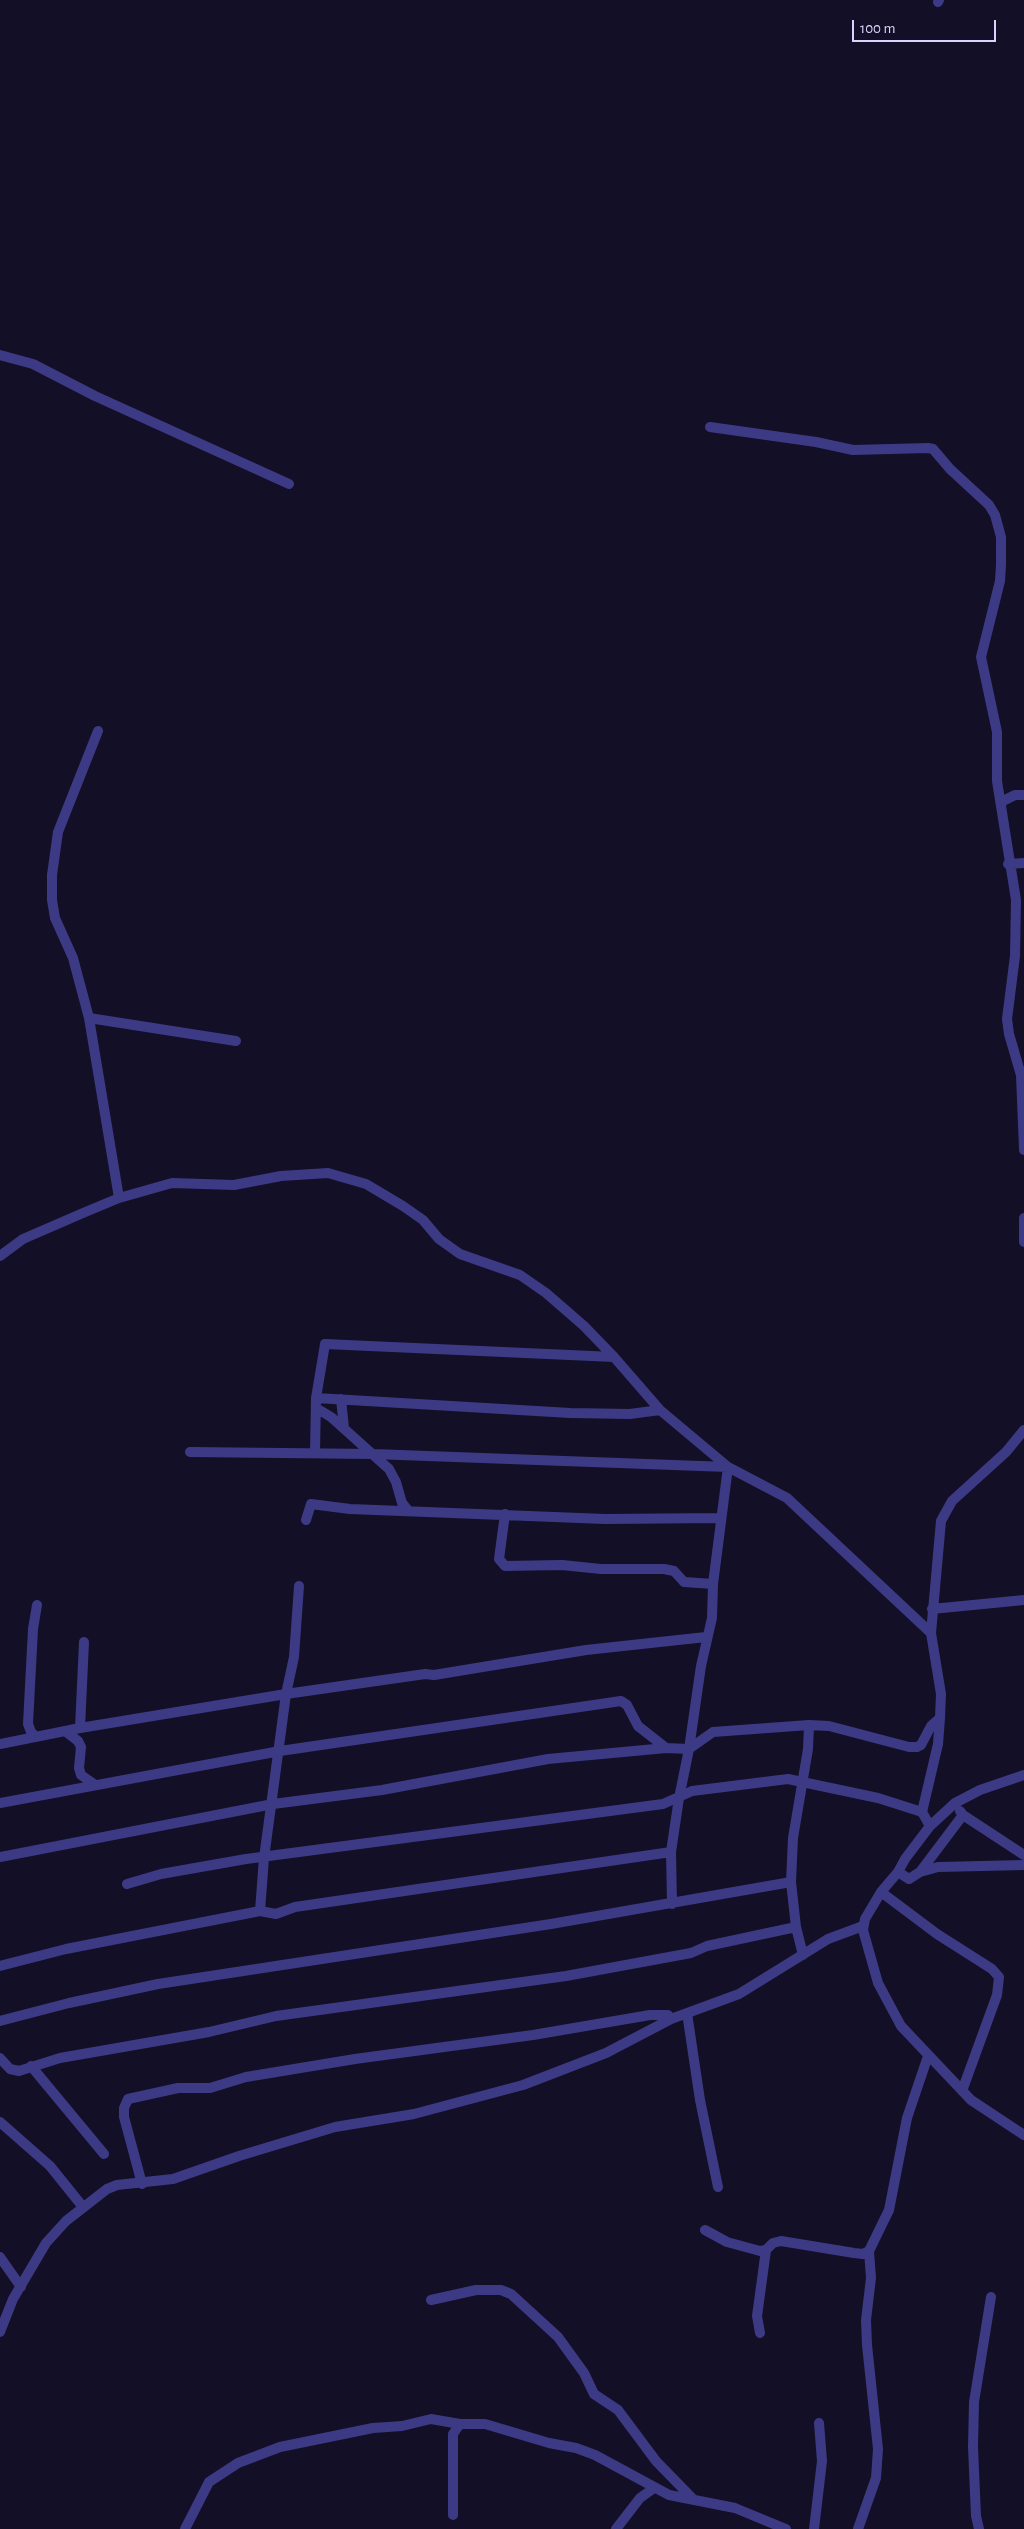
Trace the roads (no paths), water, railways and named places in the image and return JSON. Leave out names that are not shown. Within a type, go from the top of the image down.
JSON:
[{"type":"street","points":[[0,355],[33,364],[95,396],[289,484]]},
{"type":"street","points":[[710,427],[816,442],[852,450],[933,449],[992,509],[1002,537],[1001,565],[981,657],[997,732],[997,771],[1008,864],[1016,900],[1020,956],[1007,1027],[1021,1075],[1024,1150]]},
{"type":"street","points":[[98,731],[64,813],[58,832],[52,875],[55,918],[73,958],[89,1018],[119,1198]]},
{"type":"street","points":[[1001,802],[1015,795],[1024,795]]},
{"type":"street","points":[[1008,864],[1024,863]]},
{"type":"street","points":[[89,1018],[236,1042]]},
{"type":"street","points":[[0,1256],[24,1239],[119,1198],[172,1183],[234,1185],[328,1173],[348,1177],[366,1184],[404,1206],[423,1220],[439,1239],[460,1254],[520,1275],[546,1293],[584,1326],[614,1356],[660,1410],[728,1467],[787,1498],[931,1632]]},
{"type":"street","points":[[1024,1218],[1024,1242]]},
{"type":"street","points":[[315,1453],[316,1403],[325,1344],[614,1356]]},
{"type":"street","points":[[316,1403],[341,1399],[570,1413],[630,1414],[660,1410]]},
{"type":"street","points":[[341,1399],[344,1428]]},
{"type":"street","points":[[316,1403],[344,1428],[351,1437],[373,1454],[393,1475],[402,1503],[407,1509]]},
{"type":"street","points":[[922,1812],[938,1744],[940,1718],[941,1694],[931,1632],[940,1530],[947,1508],[1006,1452],[1024,1430]]},
{"type":"street","points":[[190,1452],[373,1454],[728,1467]]},
{"type":"street","points":[[672,1904],[670,1852],[678,1798],[689,1749],[706,1637],[712,1618],[712,1584],[728,1467]]},
{"type":"street","points":[[306,1520],[311,1504],[350,1509],[407,1509],[606,1519],[720,1518]]},
{"type":"street","points":[[505,1514],[500,1559],[505,1566],[562,1565],[601,1569],[664,1569],[674,1571],[684,1582],[712,1584]]},
{"type":"street","points":[[260,1911],[264,1858],[273,1804],[286,1694],[294,1657],[299,1586]]},
{"type":"street","points":[[932,1609],[1024,1600]]},
{"type":"street","points":[[36,1736],[31,1732],[28,1724],[33,1628],[37,1605]]},
{"type":"street","points":[[0,1744],[80,1728],[286,1694],[434,1675],[586,1650],[706,1637]]},
{"type":"street","points":[[80,1728],[84,1642]]},
{"type":"street","points":[[0,1804],[94,1784],[280,1751],[621,1701],[627,1705],[638,1726],[666,1748]]},
{"type":"street","points":[[0,1856],[273,1804],[382,1790],[548,1759],[666,1748],[689,1749],[714,1732],[809,1725],[829,1726],[909,1747],[917,1747],[921,1745],[931,1726],[940,1718]]},
{"type":"street","points":[[802,1955],[796,1927],[791,1882],[793,1838],[803,1781],[809,1725]]},
{"type":"street","points":[[66,1731],[78,1741],[81,1748],[81,1775],[94,1784]]},
{"type":"street","points":[[1024,1775],[980,1790],[955,1803],[930,1826],[898,1872],[880,1892],[863,1926],[873,1970],[893,2015],[928,2056],[962,2091],[983,2109],[1024,2135]]},
{"type":"street","points":[[128,1884],[161,1874],[246,1859],[663,1804],[692,1791],[788,1779],[886,1800],[922,1812],[930,1826]]},
{"type":"street","points":[[955,1803],[963,1816],[1024,1855]]},
{"type":"street","points":[[920,1872],[963,1816]]},
{"type":"street","points":[[0,1966],[66,1949],[260,1911],[276,1914],[295,1907],[670,1852]]},
{"type":"street","points":[[898,1872],[909,1879],[920,1872],[938,1867],[1024,1865]]},
{"type":"street","points":[[0,2021],[69,2003],[167,1983],[672,1904],[791,1882]]},
{"type":"street","points":[[880,1892],[937,1934],[992,1969],[998,1977],[997,1995],[962,2091]]},
{"type":"street","points":[[0,2332],[13,2299],[46,2243],[66,2220],[107,2189],[173,2179],[239,2156],[335,2127],[379,2122],[495,2094],[606,2053],[671,2019],[739,1994],[828,1939],[863,1926]]},
{"type":"street","points":[[0,2058],[15,2071],[60,2058],[209,2032],[276,2016],[566,1976],[691,1953],[707,1946],[796,1927]]},
{"type":"street","points":[[687,2013],[700,2100],[718,2186]]},
{"type":"street","points":[[142,2184],[124,2117],[124,2108],[128,2099],[178,2088],[210,2088],[246,2077],[355,2059],[533,2035],[650,2014],[668,2015],[671,2019]]},
{"type":"street","points":[[858,2529],[876,2478],[878,2448],[867,2345],[866,2320],[871,2278],[869,2251],[889,2210],[907,2118],[928,2056]]},
{"type":"street","points":[[31,2066],[104,2154]]},
{"type":"street","points":[[0,2122],[50,2166],[83,2207]]},
{"type":"street","points":[[705,2230],[727,2242],[760,2251],[766,2250],[773,2243],[780,2242],[863,2254],[869,2251]]},
{"type":"street","points":[[760,2333],[757,2316],[766,2250]]},
{"type":"street","points":[[0,2257],[20,2287]]},
{"type":"street","points":[[431,2300],[476,2290],[501,2290],[511,2294],[558,2337],[584,2373],[594,2394],[618,2410],[656,2460],[693,2499]]},
{"type":"street","points":[[979,2529],[976,2516],[973,2447],[974,2402],[991,2297]]},
{"type":"street","points":[[185,2529],[209,2482],[238,2463],[260,2453],[373,2428],[402,2426],[424,2420],[438,2420],[460,2424],[485,2424],[549,2443],[576,2448],[596,2455],[669,2495],[735,2508],[786,2529]]},
{"type":"street","points":[[814,2529],[822,2461],[819,2423]]},
{"type":"street","points":[[453,2515],[452,2434],[460,2424]]},
{"type":"street","points":[[616,2529],[640,2498],[654,2488]]}]
